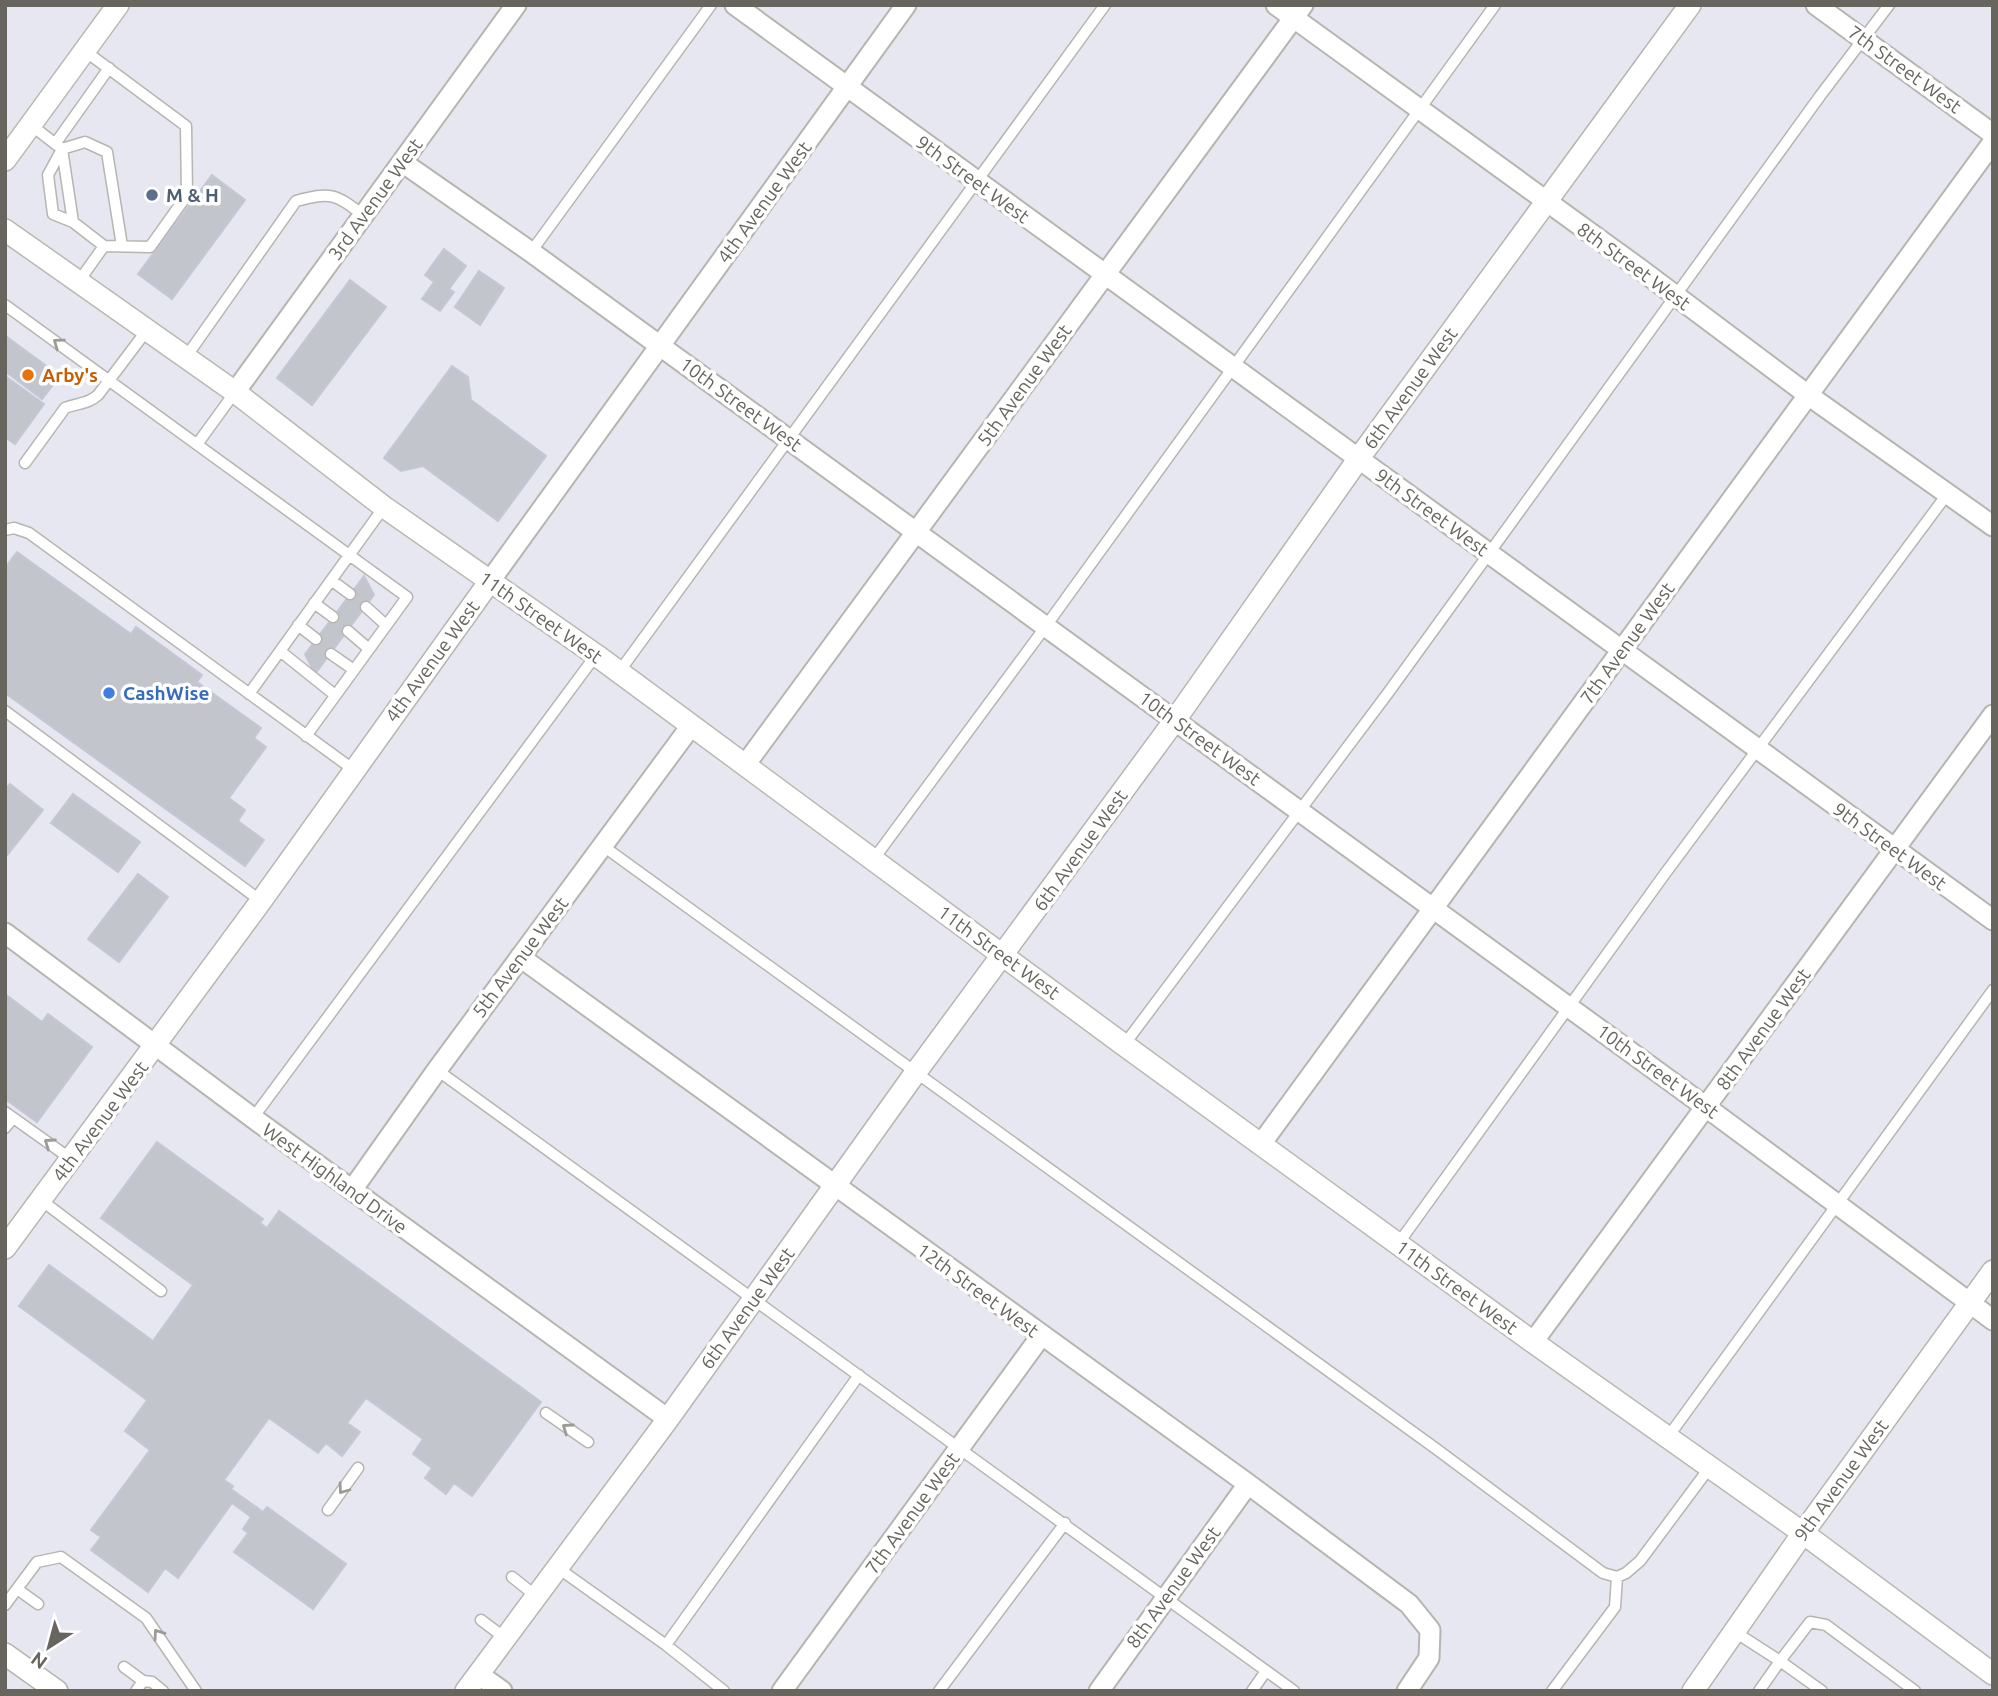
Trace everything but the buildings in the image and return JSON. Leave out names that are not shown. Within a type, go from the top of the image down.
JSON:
[{"type":"street","points":[[5,160],[118,5]]},
{"type":"street","name":"3rd Avenue West","points":[[235,392],[516,5]]},
{"type":"street","name":"9th Street West","points":[[736,5],[1993,920]]},
{"type":"street","name":"4th Avenue West","points":[[5,1248],[261,901],[905,5]]},
{"type":"street","name":"8th Street West","points":[[1276,5],[1298,12],[1419,109],[1808,395],[1993,526]]},
{"type":"street","name":"6th Avenue West","points":[[472,1682],[668,1419],[916,1072],[1175,720],[1359,458],[1690,5]]},
{"type":"street","name":"7th Street West","points":[[1816,5],[1993,134]]},
{"type":"street","name":"5th Avenue West","points":[[745,765],[1298,12]]},
{"type":"street","name":"7th Avenue West","points":[[1261,1144],[1993,142]]},
{"type":"street","name":"10th Street West","points":[[402,162],[531,252],[1434,908],[1993,1320]]},
{"type":"street","name":"11th Street West","points":[[5,230],[235,392],[384,507],[596,655],[1124,1045],[1533,1342],[1802,1533],[1993,1674]]},
{"type":"street","name":"8th Avenue West","points":[[1533,1342],[1993,716]]},
{"type":"street","name":"5th Avenue West","points":[[352,1190],[437,1070],[691,726]]},
{"type":"street","name":"West Highland Drive","points":[[5,933],[253,1118],[668,1419]]},
{"type":"street","name":"12th Street West","points":[[520,957],[1248,1484],[1409,1604],[1430,1630],[1429,1658],[1407,1691]]},
{"type":"street","name":"9th Avenue West","points":[[1693,1691],[1802,1533],[1993,1270]]},
{"type":"street","name":"7th Avenue West","points":[[782,1691],[1041,1336]]},
{"type":"street","name":"8th Avenue West","points":[[1098,1691],[1248,1484]]},
{"type":"street","points":[[5,1654],[57,1691]]},
{"type":"street","points":[[472,1682],[502,1691]]},
{"type":"lane","points":[[531,252],[711,5]]},
{"type":"lane","points":[[619,672],[1105,5]]},
{"type":"lane","points":[[873,861],[1495,5]]},
{"type":"lane","points":[[1124,1045],[1300,811],[1889,5]]},
{"type":"lane","points":[[84,51],[108,68],[186,126],[187,195],[150,247],[104,246],[74,222],[53,214],[48,175],[58,146],[108,68]]},
{"type":"lane","points":[[31,125],[58,146],[74,222]]},
{"type":"lane","points":[[58,146],[85,142],[107,152],[122,246]]},
{"type":"lane","points":[[185,357],[296,201],[323,194],[343,200],[363,215]]},
{"type":"lane","points":[[79,282],[104,246]]},
{"type":"lane","points":[[5,305],[407,597],[306,736]]},
{"type":"lane","points":[[25,463],[65,408],[90,403],[111,380],[147,330]]},
{"type":"lane","points":[[198,443],[235,392]]},
{"type":"lane","points":[[1398,1244],[1948,493]]},
{"type":"lane","points":[[249,694],[384,507]]},
{"type":"lane","points":[[5,530],[14,528],[29,533],[354,770]]},
{"type":"lane","points":[[331,580],[350,594]]},
{"type":"lane","points":[[314,603],[333,617]]},
{"type":"lane","points":[[366,607],[386,625]]},
{"type":"lane","points":[[298,625],[316,639]]},
{"type":"lane","points":[[348,631],[369,649]]},
{"type":"lane","points":[[279,651],[335,695]]},
{"type":"lane","points":[[331,654],[354,670]]},
{"type":"lane","points":[[253,1118],[596,655]]},
{"type":"lane","points":[[5,728],[9,714],[261,901]]},
{"type":"lane","points":[[603,846],[1436,1448],[1603,1573],[1617,1577],[1640,1561],[1710,1467]]},
{"type":"lane","points":[[1668,1437],[1993,990]]},
{"type":"lane","points":[[437,1070],[1294,1691]]},
{"type":"lane","points":[[5,1128],[9,1115],[71,1159]]},
{"type":"lane","points":[[41,1200],[161,1291]]},
{"type":"lane","points":[[666,1644],[859,1375]]},
{"type":"lane","points":[[546,1413],[588,1442]]},
{"type":"lane","points":[[328,1510],[358,1468]]},
{"type":"lane","points":[[939,1691],[1065,1523]]},
{"type":"lane","points":[[5,1605],[37,1562],[61,1557],[146,1618],[196,1691]]},
{"type":"lane","points":[[558,1568],[666,1644],[724,1691]]},
{"type":"lane","points":[[512,1577],[537,1596]]},
{"type":"lane","points":[[1552,1691],[1615,1607],[1617,1577]]},
{"type":"lane","points":[[17,1589],[38,1604]]},
{"type":"lane","points":[[481,1620],[505,1638]]},
{"type":"lane","points":[[1759,1691],[1810,1622],[1826,1625],[1915,1691]]},
{"type":"lane","points":[[1735,1632],[1822,1691]]},
{"type":"lane","points":[[124,1667],[163,1691]]},
{"type":"lane","points":[[1252,1691],[1266,1671]]},
{"type":"lane","points":[[136,1691],[143,1681]]},
{"type":"place","name":"M & H","points":[[152,195]]},
{"type":"place","name":"Arby's","points":[[28,375]]},
{"type":"place","name":"CashWise","points":[[109,693]]}]
